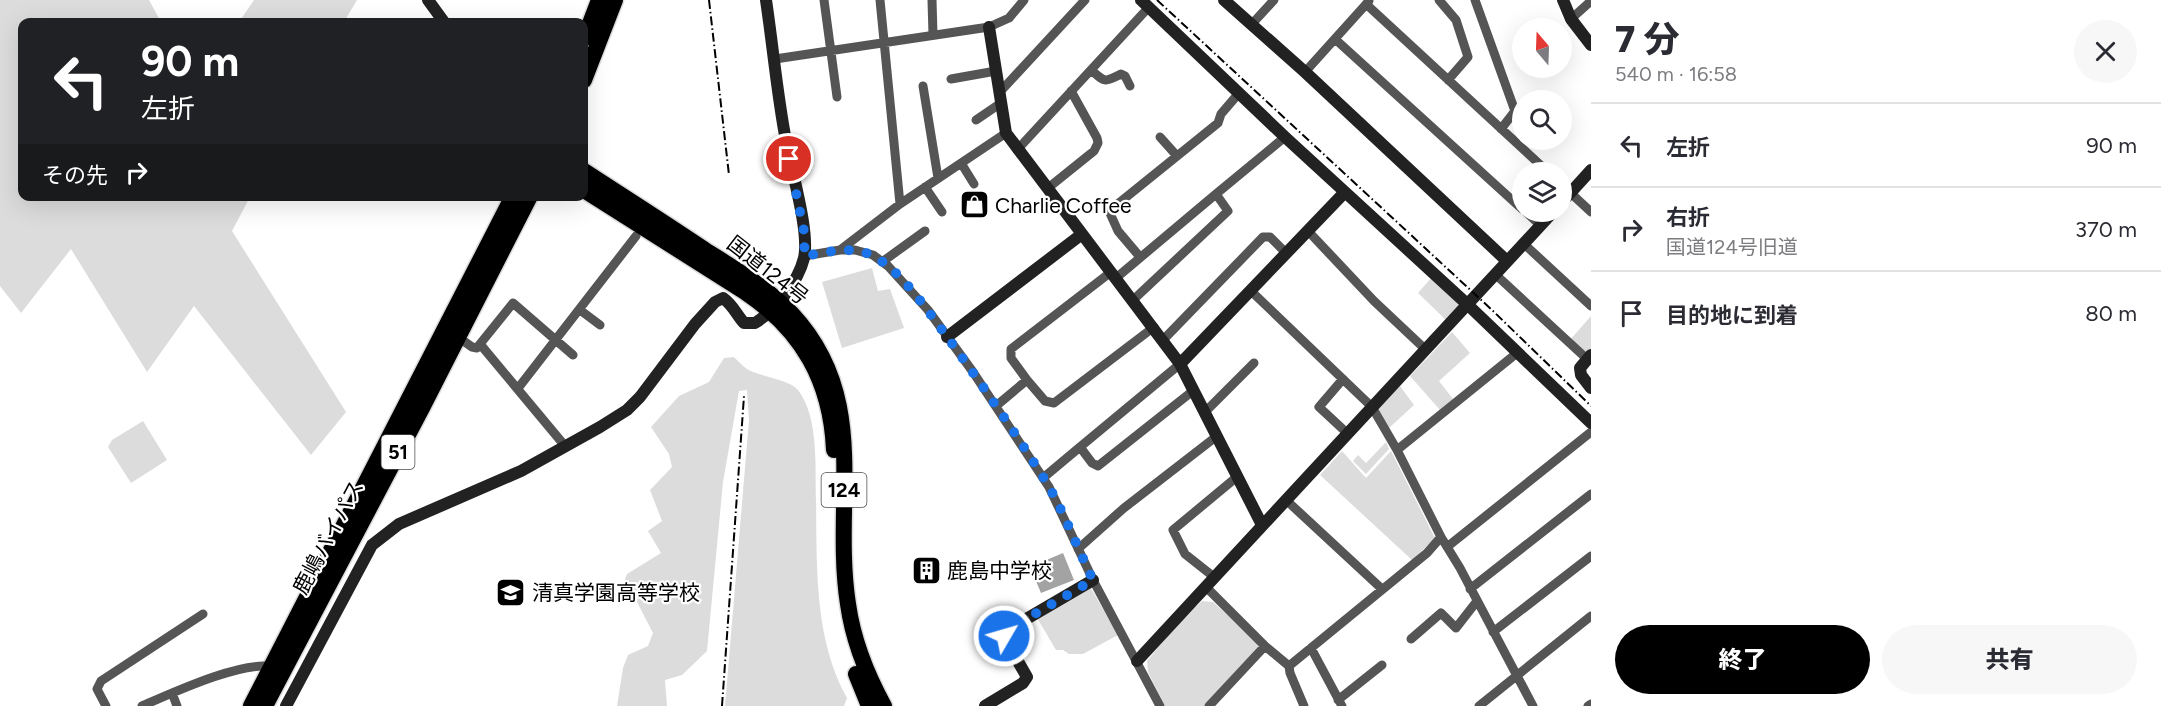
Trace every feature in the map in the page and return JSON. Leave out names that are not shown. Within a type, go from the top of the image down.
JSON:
[{"type":"highway","points":[[588,29],[599,0]]},
{"type":"highway","points":[[588,70],[615,0]]},
{"type":"highway","name":"国道124号","points":[[588,174],[747,276],[774,305],[810,358],[828,406],[833,443],[837,608],[852,664],[870,706]]},
{"type":"highway","name":"国道124号","points":[[588,193],[653,236],[800,322],[818,347],[837,391],[843,433],[844,552],[848,604],[853,629],[866,669],[884,706]]},
{"type":"highway","name":"鹿嶋バイパス","points":[[251,706],[510,201]]},
{"type":"highway","name":"鹿嶋バイパス","points":[[265,706],[527,201]]},
{"type":"street","points":[[428,0],[441,18]]},
{"type":"street","points":[[286,706],[372,545],[399,524],[521,471],[627,410],[640,397],[695,324],[715,302],[723,298],[733,305],[735,314],[744,323],[749,324],[760,319],[774,305],[798,273],[804,256],[805,236],[785,139],[766,0]]},
{"type":"street","points":[[824,0],[837,97]]},
{"type":"street","points":[[880,0],[900,204]]},
{"type":"street","points":[[932,0],[933,35]]},
{"type":"street","points":[[775,59],[989,27],[1009,18],[1024,0]]},
{"type":"street","points":[[976,120],[1000,98],[1085,0]]},
{"type":"street","points":[[1224,0],[1305,72],[1507,261]]},
{"type":"street","points":[[1251,25],[1274,0]]},
{"type":"street","points":[[1439,0],[1456,21],[1468,57],[1448,80]]},
{"type":"street","points":[[1475,0],[1515,111],[1501,129]]},
{"type":"street","points":[[1563,0],[1571,18]]},
{"type":"street","points":[[1572,18],[1591,1]]},
{"type":"street","points":[[1305,72],[1368,2],[1537,162]]},
{"type":"street","points":[[1017,150],[1091,70],[1145,4],[1285,137],[1467,304],[1591,423]]},
{"type":"street","points":[[1572,20],[1591,45]]},
{"type":"street","points":[[989,27],[1006,133],[1180,364],[1262,525]]},
{"type":"street","points":[[1335,39],[1512,199]]},
{"type":"street","points":[[1091,70],[1103,81],[1121,74],[1125,76],[1130,86]]},
{"type":"street","points":[[951,80],[996,71]]},
{"type":"street","points":[[923,86],[938,178]]},
{"type":"street","points":[[1048,188],[1094,151],[1098,143],[1071,91]]},
{"type":"street","points":[[1140,257],[1118,231],[1109,211],[1218,123],[1221,114],[1239,93]]},
{"type":"street","points":[[840,250],[900,204],[1006,133]]},
{"type":"street","points":[[1160,136],[1177,156]]},
{"type":"street","points":[[1154,327],[1054,403],[1045,401],[1011,358],[1011,349],[1140,257],[1285,137]]},
{"type":"street","points":[[961,163],[974,184]]},
{"type":"street","points":[[1572,186],[1591,170]]},
{"type":"street","points":[[925,187],[942,212]]},
{"type":"street","points":[[1043,478],[1180,364],[1345,192]]},
{"type":"street","points":[[1132,301],[1228,212],[1216,194]]},
{"type":"street","points":[[1572,199],[1591,212]]},
{"type":"street","points":[[1537,222],[1540,225]]},
{"type":"street","points":[[1137,661],[1543,222]]},
{"type":"street","points":[[882,262],[925,231]]},
{"type":"street","points":[[1308,231],[1374,302],[1425,349]]},
{"type":"street","points":[[947,337],[1082,234]]},
{"type":"street","points":[[519,387],[636,236]]},
{"type":"street","points":[[1163,340],[1263,237],[1270,237],[1286,253]]},
{"type":"street","points":[[1523,243],[1591,306]]},
{"type":"street","points":[[804,256],[840,250],[868,253],[882,262],[922,303],[996,406],[1043,478],[1093,580],[1161,706]]},
{"type":"street","points":[[1495,274],[1589,357],[1580,368],[1581,375],[1591,388]]},
{"type":"street","points":[[1251,291],[1372,407],[1533,706]]},
{"type":"street","points":[[458,337],[477,348],[513,303],[573,355]]},
{"type":"street","points":[[579,310],[600,325]]},
{"type":"street","points":[[480,344],[565,446]]},
{"type":"street","points":[[1396,450],[1517,353]]},
{"type":"street","points":[[1205,412],[1254,363]]},
{"type":"street","points":[[996,406],[1027,380]]},
{"type":"street","points":[[1343,380],[1319,407],[1347,433]]},
{"type":"street","points":[[1080,447],[1092,463],[1098,466],[1194,390]]},
{"type":"street","points":[[1447,547],[1591,432]]},
{"type":"street","points":[[1078,549],[1124,508],[1218,436]]},
{"type":"street","points":[[1238,476],[1173,530],[1185,554],[1265,646],[1289,666],[1299,704]]},
{"type":"street","points":[[1470,589],[1591,494]]},
{"type":"street","points":[[1286,500],[1382,589]]},
{"type":"street","points":[[1289,666],[1427,553],[1441,537]]},
{"type":"street","points":[[1493,632],[1591,556]]},
{"type":"street","points":[[986,706],[1023,683],[1027,677],[1004,636],[1004,632],[1093,580]]},
{"type":"street","points":[[1411,639],[1441,614],[1456,628],[1477,601]]},
{"type":"street","points":[[106,706],[97,689],[101,681],[203,614]]},
{"type":"street","points":[[1479,706],[1591,616]]},
{"type":"street","points":[[1209,706],[1265,646]]},
{"type":"street","points":[[1311,648],[1340,703],[1382,665]]},
{"type":"street","points":[[142,706],[172,693],[253,666],[272,667]]},
{"type":"street","points":[[172,693],[177,706]]},
{"type":"shaded area","points":[[0,0],[149,0],[159,18],[18,18],[18,201],[248,201],[232,231],[346,412],[311,455],[194,306],[147,372],[71,249],[21,313],[0,286]]},
{"type":"shaded area","points":[[254,0],[357,0],[346,18],[242,18]]},
{"type":"shaded area","points":[[872,268],[878,291],[890,289],[904,328],[842,348],[822,282]]},
{"type":"shaded area","points":[[1432,277],[1461,302],[1460,307],[1447,321],[1418,293]]},
{"type":"shaded area","points":[[1591,316],[1591,353],[1587,358],[1569,341]]},
{"type":"shaded area","points":[[1452,332],[1470,353],[1439,381],[1453,399],[1440,410],[1410,376]]},
{"type":"shaded area","points":[[734,357],[745,368],[753,372],[794,386],[805,401],[810,414],[815,458],[818,577],[823,627],[828,652],[847,698],[844,706],[725,706],[749,420],[747,390],[739,391],[723,482],[707,651],[682,675],[665,680],[667,706],[617,706],[623,668],[628,655],[648,646],[653,633],[625,579],[627,574],[661,553],[648,531],[662,521],[650,490],[672,467],[669,454],[651,427],[679,396],[709,382],[724,358]]},
{"type":"shaded area","points":[[1400,386],[1414,405],[1389,428],[1376,409]]},
{"type":"shaded area","points":[[143,421],[167,460],[131,483],[108,447],[112,440]]},
{"type":"shaded area","points":[[1386,442],[1389,449],[1366,474],[1353,461],[1358,455],[1366,463]]},
{"type":"shaded area","points":[[1342,451],[1366,478],[1391,451],[1435,538],[1412,560],[1320,475]]},
{"type":"shaded area","points":[[1063,553],[1074,580],[1041,593],[1030,567]]},
{"type":"shaded area","points":[[1089,585],[1118,635],[1083,654],[1069,654],[1063,650],[1056,650],[1036,616]]},
{"type":"shaded area","points":[[1202,601],[1213,602],[1261,645],[1205,706],[1165,706],[1148,672],[1147,661],[1174,628]]},
{"type":"railway","points":[[709,0],[729,175]]},
{"type":"railway","points":[[1157,0],[1492,310],[1591,406]]},
{"type":"railway","points":[[722,706],[744,396]]},
{"type":"place","name":"Charlie Coffee","points":[[974,205]]},
{"type":"place","name":"鹿島中学校","points":[[926,570]]},
{"type":"place","name":"清真学園高等学校","points":[[511,592]]},
{"type":"route","points":[[789,159],[805,236],[804,256],[840,250],[868,253],[888,266],[909,288],[973,372],[1049,487],[1093,580],[1004,632],[1004,636]]}]
